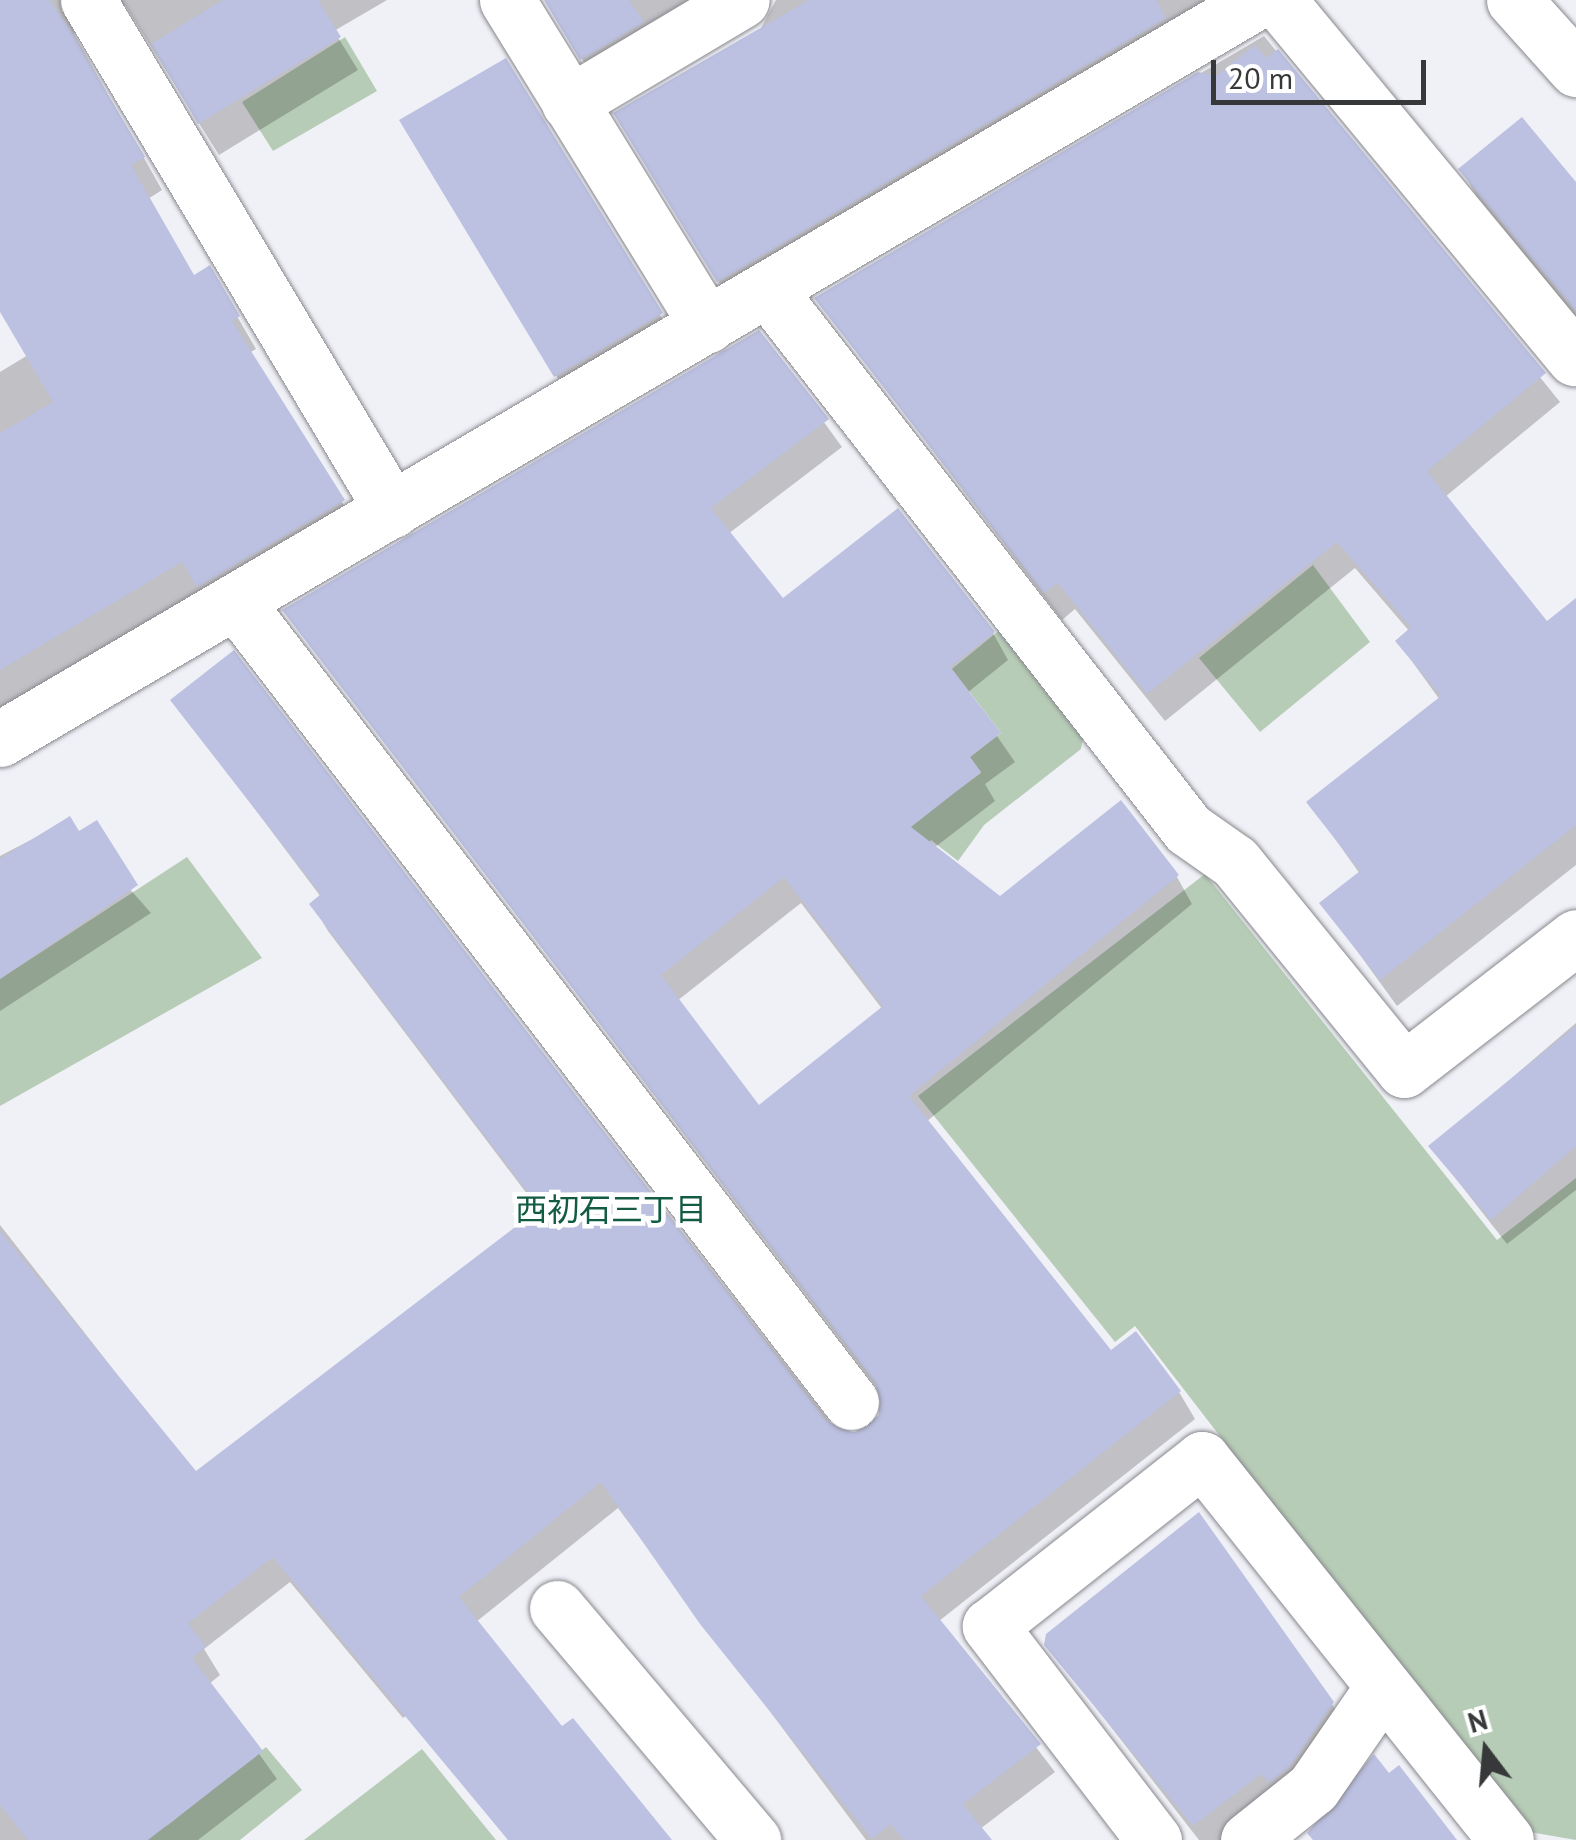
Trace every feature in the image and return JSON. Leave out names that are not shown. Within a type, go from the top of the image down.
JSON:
[{"type":"street","points":[[88,0],[392,510]]},
{"type":"street","points":[[507,0],[707,325]]},
{"type":"street","points":[[569,104],[742,0]]},
{"type":"street","points":[[0,740],[768,290],[1202,17],[1258,0]]},
{"type":"street","points":[[1278,0],[1574,358]]},
{"type":"street","points":[[1514,0],[1576,68]]},
{"type":"street","points":[[768,290],[1188,830],[1235,862],[1404,1070],[1576,937]]},
{"type":"street","points":[[236,602],[851,1402]]},
{"type":"street","points":[[1154,1840],[990,1626],[1202,1459],[1506,1840]]},
{"type":"street","points":[[557,1608],[753,1840]]},
{"type":"street","points":[[1248,1840],[1313,1788],[1382,1688]]},
{"type":"green space","points":[[345,37],[377,91],[273,151],[242,102]]},
{"type":"green space","points":[[1313,565],[1370,642],[1260,732],[1199,658]]},
{"type":"green space","points":[[1002,628],[1084,733],[1081,749],[984,825],[958,861],[931,840],[900,884],[867,839],[947,776],[958,790],[981,773],[970,757],[1001,733],[952,669]]},
{"type":"green space","points":[[187,857],[262,958],[0,1106],[0,979]]},
{"type":"green space","points":[[1205,874],[1497,1240],[1576,1178],[1576,1840],[1524,1831],[1135,1326],[1115,1342],[918,1096]]},
{"type":"green space","points":[[266,1747],[302,1790],[240,1840],[126,1840],[168,1825]]},
{"type":"green space","points":[[422,1749],[496,1840],[304,1840]]},
{"type":"building","points":[[0,0],[49,0],[66,24],[145,157],[131,165],[194,275],[210,265],[240,316],[232,321],[345,500],[197,587],[182,562],[0,670],[0,433],[53,402],[0,312]]},
{"type":"building","points":[[223,0],[318,0],[341,37],[198,124],[151,44]]},
{"type":"building","points":[[544,0],[629,0],[644,22],[580,60]]},
{"type":"building","points":[[809,0],[1156,0],[1166,18],[717,282],[613,113]]},
{"type":"building","points":[[1255,45],[1266,58],[1278,49],[1546,373],[1427,471],[1547,621],[1576,598],[1576,825],[1380,980],[1319,903],[1360,871],[1306,802],[1441,696],[1395,641],[1411,627],[1337,542],[1147,694],[1058,583],[1044,593],[814,298],[1198,72],[1216,76]]},
{"type":"building","points":[[506,58],[663,313],[554,377],[399,120]]},
{"type":"building","points":[[1522,117],[1576,182],[1576,311],[1458,169]]},
{"type":"building","points":[[759,330],[829,419],[711,508],[783,598],[898,508],[995,632],[950,667],[1001,733],[970,757],[981,772],[911,827],[1000,896],[1121,800],[1179,875],[909,1096],[1111,1350],[1136,1331],[1181,1391],[921,1596],[1041,1744],[963,1804],[992,1840],[904,1840],[891,1824],[872,1839],[700,1624],[601,1482],[459,1597],[562,1726],[573,1718],[672,1840],[508,1840],[273,1557],[188,1623],[206,1647],[192,1658],[263,1751],[148,1840],[28,1840],[0,1805],[0,1231],[196,1471],[540,1208],[309,904],[321,894],[170,700],[234,650],[826,1421],[854,1433],[879,1415],[876,1383],[282,610]],"holes":[[[784,877],[883,1006],[759,1105],[661,975]]]},
{"type":"building","points":[[70,816],[79,831],[97,820],[138,885],[0,979],[0,859]]},
{"type":"building","points":[[1576,1026],[1576,1146],[1491,1220],[1428,1146]]},
{"type":"building","points":[[1199,1512],[1334,1702],[1290,1766],[1269,1783],[1261,1774],[1193,1826],[1044,1645],[1046,1634]]},
{"type":"building","points":[[1374,1754],[1389,1773],[1399,1765],[1457,1840],[1313,1840],[1307,1833]]},
{"type":"district","name":"西初石三丁目","points":[[611,1209]]}]
